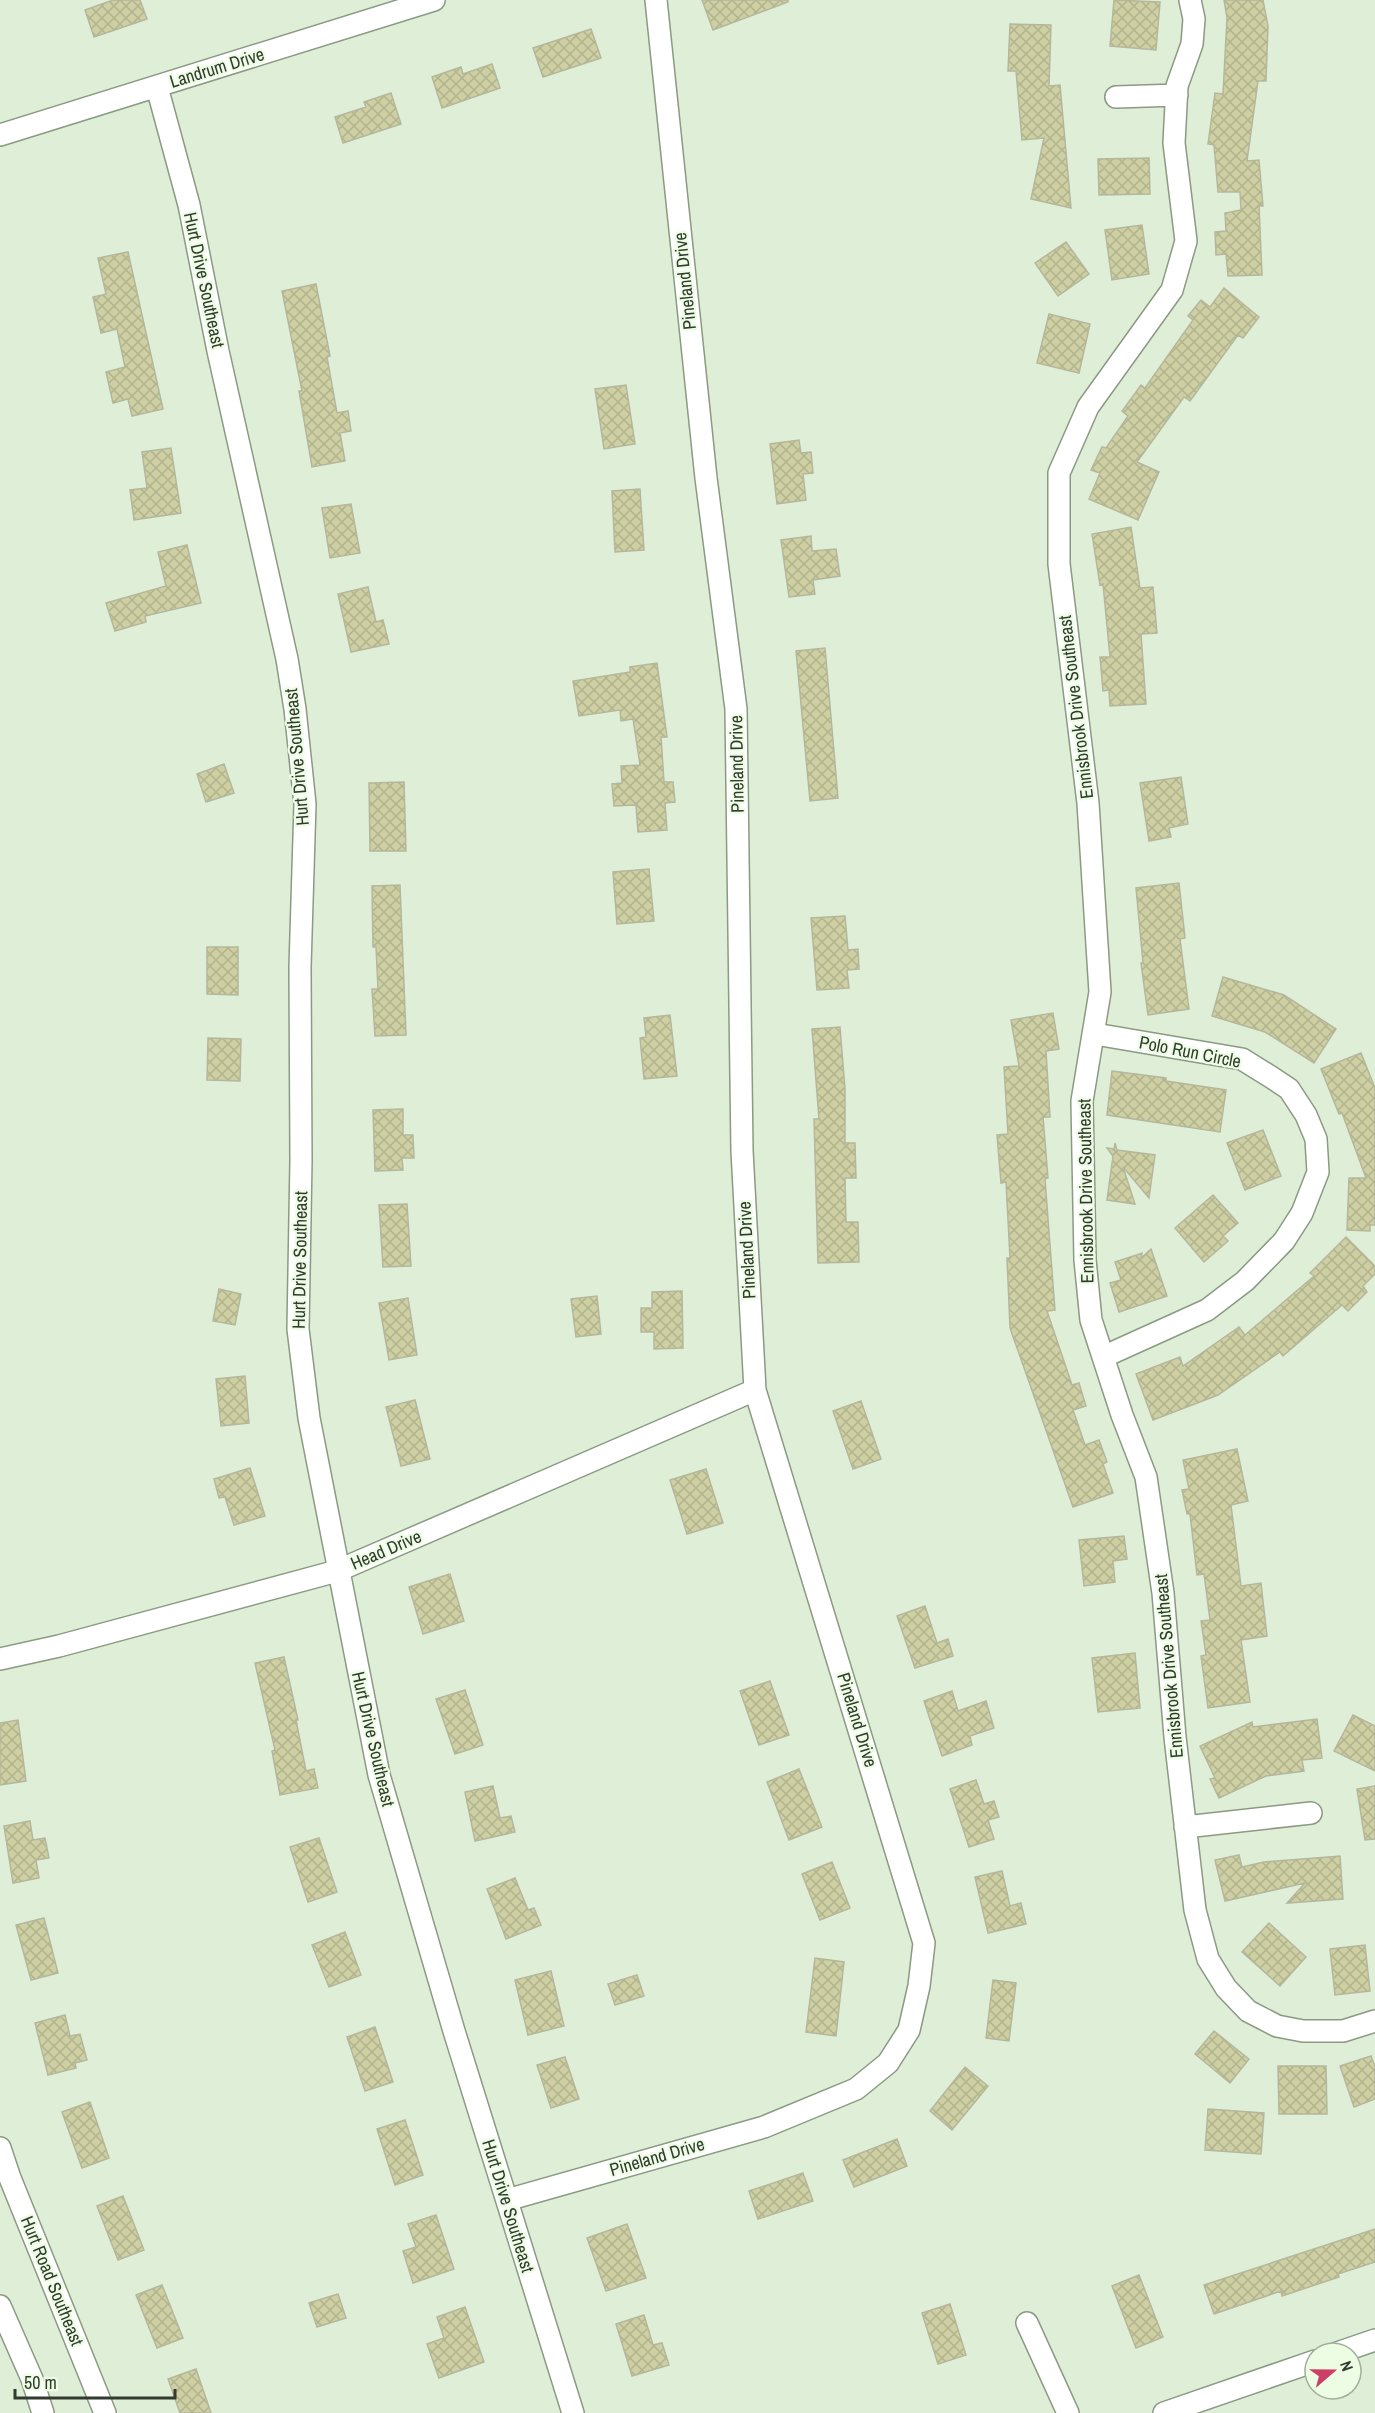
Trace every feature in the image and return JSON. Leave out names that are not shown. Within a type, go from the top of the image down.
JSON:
[{"type":"street","name":"Landrum Drive","points":[[0,135],[434,0]]},
{"type":"street","name":"Pineland Drive","points":[[507,2200],[764,2127],[856,2089],[888,2063],[909,2030],[919,1986],[924,1943],[755,1390],[742,1151],[741,910],[736,709],[706,478],[656,0]]},
{"type":"street","name":"Ennisbrook Drive Southeast","points":[[1190,0],[1194,19],[1192,44],[1177,86],[1174,143],[1186,241],[1172,290],[1088,407],[1059,473],[1059,564],[1088,803],[1100,992],[1083,1101],[1085,1260],[1091,1320],[1122,1415],[1146,1477],[1163,1593],[1174,1737],[1195,1910],[1208,1959],[1226,1988],[1248,2011],[1277,2026],[1303,2031],[1343,2031],[1375,2021]]},
{"type":"street","name":"Hurt Drive Southeast","points":[[157,87],[189,205],[218,351],[288,659],[295,709],[304,804],[300,967],[301,1160],[298,1329],[309,1418],[337,1571],[379,1775],[412,1895],[573,2413]]},
{"type":"street","points":[[1116,97],[1177,95]]},
{"type":"street","name":"Polo Run Circle","points":[[1095,1034],[1242,1059],[1289,1089],[1306,1115],[1316,1139],[1318,1172],[1302,1213],[1284,1241],[1245,1281],[1207,1310],[1103,1357]]},
{"type":"street","name":"Head Drive","points":[[0,1659],[58,1646],[337,1571],[755,1390]]},
{"type":"street","points":[[1185,1827],[1311,1813]]},
{"type":"street","name":"Hurt Road Southeast","points":[[0,2148],[105,2413]]},
{"type":"street","points":[[0,2306],[32,2379],[43,2413]]},
{"type":"street","points":[[1027,2323],[1068,2413]]},
{"type":"street","points":[[1164,2413],[1303,2365]]},
{"type":"building","points":[[113,0],[140,0],[147,19],[94,37],[85,10]]},
{"type":"building","points":[[702,0],[788,0],[788,2],[713,30]]},
{"type":"building","points":[[1114,0],[1160,2],[1156,50],[1110,46]]},
{"type":"building","points":[[1224,0],[1263,0],[1268,26],[1266,81],[1258,81],[1247,161],[1259,160],[1263,206],[1259,206],[1262,275],[1228,276],[1226,254],[1216,255],[1215,232],[1226,231],[1225,213],[1241,210],[1240,192],[1218,192],[1214,145],[1208,144],[1215,93],[1223,94],[1227,18]]},
{"type":"building","points":[[1010,24],[1051,25],[1049,86],[1060,85],[1071,208],[1031,199],[1044,138],[1022,140],[1016,71],[1008,71]]},
{"type":"building","points":[[591,29],[601,58],[543,77],[533,48]]},
{"type":"building","points":[[492,64],[500,88],[442,108],[432,77],[461,67],[463,74]]},
{"type":"building","points":[[391,93],[401,124],[343,143],[335,117],[366,107],[364,102]]},
{"type":"building","points":[[1149,158],[1150,194],[1099,195],[1098,159]]},
{"type":"building","points":[[1142,225],[1149,274],[1112,280],[1105,230]]},
{"type":"building","points":[[1066,242],[1089,274],[1058,296],[1035,263]]},
{"type":"building","points":[[128,252],[163,409],[132,416],[128,399],[113,403],[106,372],[125,367],[117,329],[101,333],[93,297],[106,294],[98,258]]},
{"type":"building","points":[[316,284],[330,356],[327,357],[337,413],[348,411],[351,431],[340,433],[345,461],[312,467],[299,391],[302,391],[282,291]]},
{"type":"building","points":[[1224,288],[1259,317],[1243,338],[1238,335],[1190,401],[1184,397],[1137,462],[1159,472],[1138,520],[1089,499],[1100,473],[1091,470],[1102,447],[1106,448],[1128,416],[1122,411],[1141,385],[1145,388],[1193,320],[1188,316],[1201,300],[1210,307]]},
{"type":"building","points":[[1049,314],[1090,324],[1079,373],[1037,363]]},
{"type":"building","points":[[626,385],[635,444],[604,449],[595,389]]},
{"type":"building","points":[[799,440],[801,453],[811,452],[813,473],[803,474],[806,500],[777,504],[770,444]]},
{"type":"building","points":[[171,448],[181,513],[134,520],[130,490],[147,488],[142,452]]},
{"type":"building","points":[[640,489],[644,550],[615,552],[612,491]]},
{"type":"building","points":[[351,504],[360,553],[330,558],[322,508]]},
{"type":"building","points":[[1131,527],[1140,588],[1153,587],[1157,633],[1141,634],[1146,704],[1110,706],[1109,690],[1103,691],[1100,657],[1110,657],[1103,584],[1100,585],[1092,534]]},
{"type":"building","points":[[811,536],[812,551],[836,549],[840,576],[813,580],[815,594],[789,597],[781,540]]},
{"type":"building","points":[[187,545],[201,603],[145,616],[146,622],[115,631],[106,603],[166,586],[158,552]]},
{"type":"building","points":[[368,587],[376,622],[383,620],[389,644],[351,652],[338,594]]},
{"type":"building","points":[[825,648],[838,798],[810,801],[796,651]]},
{"type":"building","points":[[657,663],[667,737],[661,737],[664,782],[673,782],[675,802],[665,803],[667,830],[638,832],[636,805],[614,806],[612,784],[622,783],[621,766],[640,765],[633,719],[621,721],[620,710],[579,716],[573,681],[630,672],[630,667]]},
{"type":"building","points":[[224,764],[234,793],[206,802],[197,774]]},
{"type":"building","points":[[1181,777],[1188,824],[1169,828],[1171,837],[1149,841],[1140,783]]},
{"type":"building","points":[[404,782],[406,851],[370,851],[369,783]]},
{"type":"building","points":[[649,869],[654,921],[617,924],[613,872]]},
{"type":"building","points":[[1179,883],[1185,938],[1180,939],[1189,1009],[1148,1015],[1141,963],[1143,963],[1136,888]]},
{"type":"building","points":[[400,885],[406,1035],[375,1036],[372,989],[378,989],[376,947],[373,947],[372,886]]},
{"type":"building","points":[[845,916],[848,950],[858,949],[859,969],[847,970],[849,988],[817,990],[811,918]]},
{"type":"building","points":[[207,947],[238,947],[238,995],[207,994]]},
{"type":"building","points":[[1223,977],[1284,995],[1336,1029],[1314,1063],[1265,1032],[1212,1016]]},
{"type":"building","points":[[1053,1013],[1059,1049],[1046,1051],[1050,1117],[1043,1117],[1048,1178],[1045,1179],[1055,1310],[1047,1311],[1072,1385],[1079,1383],[1086,1406],[1073,1410],[1085,1445],[1099,1440],[1107,1462],[1103,1464],[1113,1493],[1073,1507],[1010,1328],[1007,1258],[1010,1258],[1006,1182],[1001,1183],[997,1135],[1008,1134],[1004,1067],[1019,1066],[1011,1020]]},
{"type":"building","points":[[670,1015],[677,1076],[644,1079],[640,1038],[646,1037],[644,1018]]},
{"type":"building","points":[[840,1027],[845,1089],[845,1143],[855,1143],[856,1178],[845,1178],[846,1222],[858,1222],[859,1262],[818,1263],[814,1119],[819,1119],[812,1029]]},
{"type":"building","points":[[208,1038],[241,1039],[240,1081],[207,1080]]},
{"type":"building","points":[[1361,1053],[1375,1088],[1375,1225],[1370,1225],[1370,1231],[1347,1230],[1349,1178],[1366,1178],[1342,1113],[1339,1114],[1321,1069]]},
{"type":"building","points":[[1112,1071],[1166,1078],[1166,1081],[1226,1090],[1220,1132],[1107,1115]]},
{"type":"building","points":[[403,1109],[403,1135],[413,1135],[414,1158],[402,1158],[403,1170],[375,1171],[373,1110]]},
{"type":"building","points":[[1263,1130],[1281,1176],[1245,1190],[1227,1143]]},
{"type":"building","points":[[1115,1143],[1117,1150],[1155,1155],[1149,1198],[1123,1167],[1135,1204],[1107,1200],[1113,1156],[1107,1148],[1114,1149]]},
{"type":"building","points":[[1213,1195],[1238,1223],[1223,1236],[1228,1241],[1204,1262],[1175,1228]]},
{"type":"building","points":[[407,1204],[411,1266],[383,1267],[379,1205]]},
{"type":"building","points":[[1346,1237],[1375,1266],[1375,1274],[1363,1286],[1367,1292],[1348,1311],[1342,1305],[1283,1356],[1280,1352],[1218,1395],[1153,1420],[1136,1374],[1180,1357],[1183,1366],[1239,1327],[1245,1335],[1314,1276],[1310,1273]]},
{"type":"building","points":[[1151,1249],[1167,1296],[1119,1312],[1110,1283],[1121,1280],[1115,1262],[1142,1253],[1141,1258]]},
{"type":"building","points":[[219,1289],[241,1294],[235,1325],[213,1321]]},
{"type":"building","points":[[682,1291],[683,1348],[654,1349],[654,1332],[641,1332],[641,1308],[652,1308],[652,1292]]},
{"type":"building","points":[[597,1296],[601,1334],[576,1337],[571,1299]]},
{"type":"building","points":[[408,1298],[417,1355],[389,1360],[379,1303]]},
{"type":"building","points":[[245,1376],[249,1423],[221,1426],[216,1379]]},
{"type":"building","points":[[415,1400],[430,1459],[401,1466],[386,1407]]},
{"type":"building","points":[[861,1401],[881,1459],[853,1469],[833,1411]]},
{"type":"building","points":[[1237,1449],[1248,1501],[1231,1505],[1241,1586],[1261,1583],[1267,1636],[1241,1640],[1250,1702],[1208,1708],[1201,1656],[1206,1655],[1201,1621],[1210,1620],[1204,1574],[1197,1575],[1190,1514],[1187,1514],[1182,1490],[1189,1489],[1183,1460]]},
{"type":"building","points":[[250,1468],[265,1516],[234,1525],[225,1497],[219,1498],[214,1479]]},
{"type":"building","points":[[706,1469],[723,1523],[687,1534],[670,1480]]},
{"type":"building","points":[[1124,1536],[1127,1559],[1113,1561],[1115,1582],[1084,1586],[1079,1540]]},
{"type":"building","points":[[450,1574],[464,1621],[423,1634],[409,1587]]},
{"type":"building","points":[[925,1606],[937,1643],[948,1639],[953,1656],[915,1668],[897,1616]]},
{"type":"building","points":[[1135,1653],[1140,1708],[1098,1712],[1092,1658]]},
{"type":"building","points":[[284,1657],[298,1720],[296,1720],[306,1771],[314,1769],[318,1788],[280,1795],[272,1751],[275,1750],[255,1663]]},
{"type":"building","points":[[770,1681],[789,1735],[759,1745],[740,1691]]},
{"type":"building","points":[[465,1690],[483,1745],[455,1754],[436,1699]]},
{"type":"building","points":[[952,1691],[958,1711],[986,1701],[994,1728],[970,1736],[972,1745],[942,1756],[924,1701]]},
{"type":"building","points":[[1353,1715],[1375,1726],[1375,1771],[1334,1751]]},
{"type":"building","points":[[1317,1719],[1322,1758],[1302,1760],[1304,1771],[1266,1776],[1219,1798],[1210,1779],[1215,1778],[1200,1746],[1252,1722],[1253,1727]]},
{"type":"building","points":[[18,1720],[26,1781],[0,1785],[0,1723]]},
{"type":"building","points":[[799,1769],[822,1827],[789,1840],[767,1782]]},
{"type":"building","points":[[976,1780],[984,1804],[994,1801],[999,1817],[988,1820],[994,1839],[969,1847],[950,1789]]},
{"type":"building","points":[[493,1786],[500,1818],[511,1816],[515,1832],[475,1841],[465,1792]]},
{"type":"building","points":[[1375,1786],[1375,1839],[1365,1840],[1357,1789]]},
{"type":"building","points":[[30,1821],[33,1840],[45,1838],[49,1858],[36,1860],[39,1878],[13,1883],[4,1826]]},
{"type":"building","points":[[319,1838],[337,1892],[308,1902],[290,1847]]},
{"type":"building","points":[[1239,1855],[1242,1867],[1264,1862],[1340,1856],[1343,1899],[1287,1903],[1305,1883],[1225,1901],[1215,1860]]},
{"type":"building","points":[[832,1862],[850,1908],[820,1920],[802,1874]]},
{"type":"building","points":[[1002,1871],[1010,1906],[1021,1903],[1026,1924],[988,1933],[975,1877]]},
{"type":"building","points":[[515,1878],[528,1910],[534,1908],[541,1925],[506,1939],[487,1889]]},
{"type":"building","points":[[44,1918],[58,1973],[31,1980],[16,1925]]},
{"type":"building","points":[[1269,1923],[1306,1957],[1280,1986],[1242,1952]]},
{"type":"building","points":[[345,1932],[361,1975],[329,1987],[312,1945]]},
{"type":"building","points":[[1365,1945],[1370,1991],[1335,1995],[1330,1949]]},
{"type":"building","points":[[815,1958],[844,1962],[836,2036],[806,2032]]},
{"type":"building","points":[[551,1971],[564,2026],[528,2035],[515,1980]]},
{"type":"building","points":[[637,1975],[644,1996],[615,2005],[608,1984]]},
{"type":"building","points":[[993,1980],[1016,1983],[1009,2041],[986,2038]]},
{"type":"building","points":[[65,2015],[70,2036],[80,2034],[87,2060],[75,2063],[76,2068],[48,2075],[35,2023]]},
{"type":"building","points":[[375,2027],[393,2082],[365,2091],[347,2037]]},
{"type":"building","points":[[1214,2031],[1249,2059],[1230,2083],[1195,2054]]},
{"type":"building","points":[[1371,2056],[1375,2067],[1375,2099],[1354,2107],[1340,2066]]},
{"type":"building","points":[[565,2057],[579,2099],[551,2108],[537,2065]]},
{"type":"building","points":[[1278,2066],[1326,2066],[1327,2114],[1279,2114]]},
{"type":"building","points":[[965,2067],[988,2086],[952,2130],[930,2111]]},
{"type":"building","points":[[90,2102],[109,2158],[82,2168],[62,2112]]},
{"type":"building","points":[[1208,2109],[1264,2113],[1261,2154],[1205,2150]]},
{"type":"building","points":[[405,2120],[423,2175],[395,2185],[377,2129]]},
{"type":"building","points":[[897,2139],[907,2166],[854,2187],[843,2160]]},
{"type":"building","points":[[803,2173],[813,2201],[758,2219],[749,2191]]},
{"type":"building","points":[[123,2196],[144,2250],[118,2260],[97,2206]]},
{"type":"building","points":[[436,2215],[454,2269],[413,2283],[403,2251],[416,2247],[408,2224]]},
{"type":"building","points":[[627,2224],[646,2278],[606,2291],[587,2238]]},
{"type":"building","points":[[1375,2229],[1375,2262],[1282,2296],[1281,2291],[1214,2314],[1204,2285]]},
{"type":"building","points":[[1139,2275],[1163,2337],[1136,2348],[1112,2286]]},
{"type":"building","points":[[162,2285],[183,2338],[157,2348],[136,2295]]},
{"type":"building","points":[[338,2294],[346,2318],[317,2327],[309,2303]]},
{"type":"building","points":[[950,2304],[966,2355],[938,2364],[922,2313]]},
{"type":"building","points":[[465,2307],[484,2362],[439,2378],[427,2344],[444,2338],[437,2317]]},
{"type":"building","points":[[644,2315],[653,2345],[662,2343],[669,2365],[632,2376],[616,2324]]},
{"type":"building","points":[[196,2369],[211,2413],[180,2413],[168,2379]]}]
